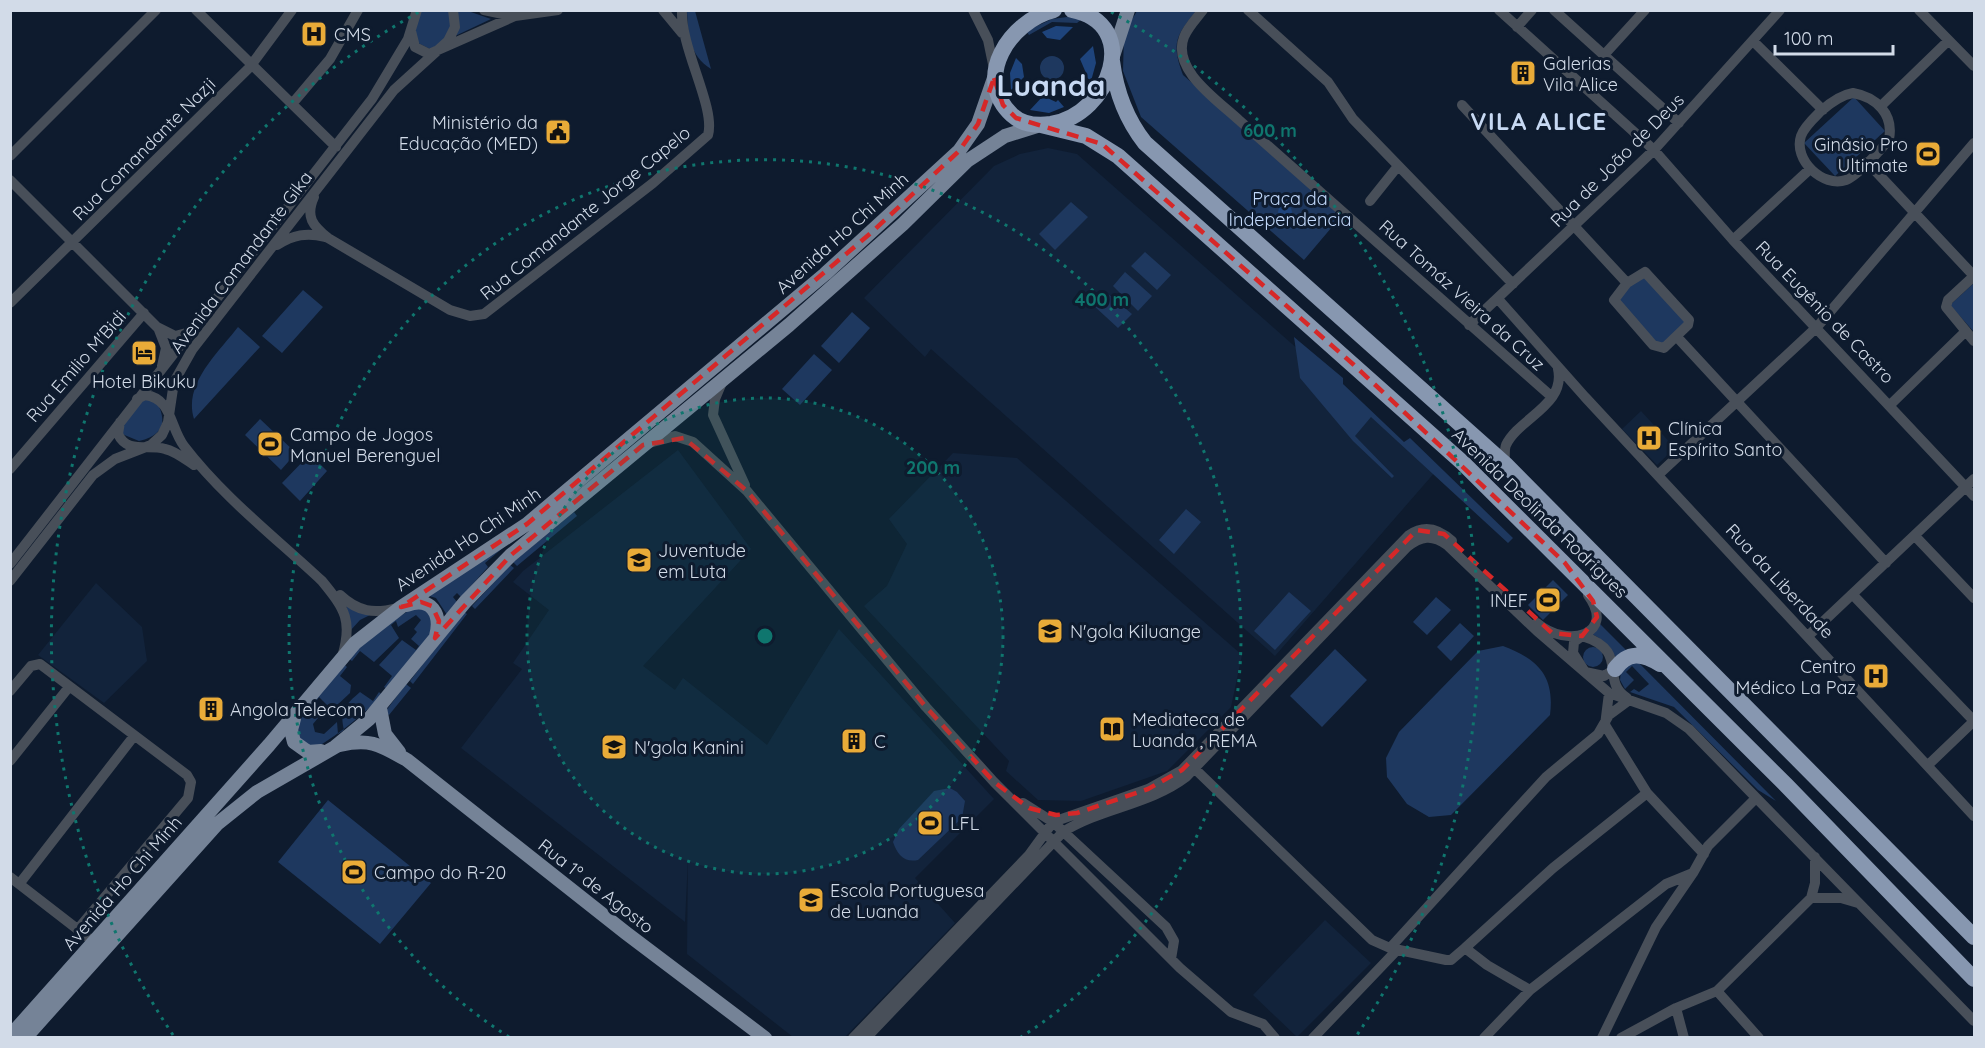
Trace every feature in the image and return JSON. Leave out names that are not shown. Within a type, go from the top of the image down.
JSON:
[{"type":"highway","points":[[994,78],[1009,39],[1032,18],[1054,10]]},
{"type":"highway","name":"Avenida Deolinda Rodrigues","points":[[1072,10],[1091,16],[1099,23],[1109,40],[1115,84],[1124,109],[1145,143],[1505,464],[1974,937]]},
{"type":"highway","points":[[1041,125],[1072,118],[1089,106],[1105,85],[1112,61]]},
{"type":"highway","name":"Avenida Deolinda Rodrigues","points":[[994,78],[1004,105],[1011,114],[1026,124],[1041,125],[1086,136],[1118,156],[1463,463],[1678,677],[1974,979]]},
{"type":"highway","points":[[1615,669],[1629,656],[1639,655],[1648,657],[1678,677]]},
{"type":"main road","points":[[1112,61],[1128,10]]},
{"type":"main road","name":"Avenida Ho Chi Minh","points":[[10,1036],[299,710],[342,657],[400,607],[527,524],[764,326],[872,232],[959,151],[978,124],[994,78]]},
{"type":"main road","name":"Avenida Ho Chi Minh","points":[[25,1038],[218,824],[257,792],[334,747],[380,708],[465,602],[511,555],[869,255],[967,161],[1005,136],[1041,125]]},
{"type":"main road","points":[[400,607],[421,602],[432,606],[439,621],[435,638]]},
{"type":"main road","points":[[380,708],[385,734],[407,760]]},
{"type":"main road","points":[[299,710],[291,730],[297,746],[308,753],[365,741],[380,745],[407,760]]},
{"type":"main road","name":"Rua 1º de Agosto","points":[[407,760],[626,933],[765,1038]]},
{"type":"street","points":[[10,156],[156,10]]},
{"type":"street","points":[[196,10],[336,147]]},
{"type":"street","name":"Rua Comandante Nazji","points":[[10,303],[251,64],[292,10]]},
{"type":"street","points":[[292,104],[330,59],[358,10]]},
{"type":"street","name":"Avenida Comandante Gika","points":[[10,564],[136,399],[194,331],[336,147],[384,81],[411,30],[417,10]]},
{"type":"street","name":"Avenida Comandante Gika","points":[[10,581],[93,475],[115,459],[130,451],[145,448],[162,435],[170,417],[174,382],[192,350],[394,90],[440,51],[455,27],[453,10]]},
{"type":"street","points":[[484,10],[515,16]]},
{"type":"street","points":[[411,30],[411,40],[421,52],[429,54],[440,51],[471,33],[515,16],[558,10]]},
{"type":"street","name":"Rua Comandante Jorge Capelo","points":[[663,10],[674,21],[684,37]]},
{"type":"street","name":"Rua Comandante Jorge Capelo","points":[[318,189],[311,204],[310,219],[314,227],[328,238],[450,309],[470,316],[484,314],[653,183],[708,135],[708,116],[684,37],[682,10]]},
{"type":"street","points":[[973,10],[990,47],[994,78]]},
{"type":"street","name":"Rua Tomáz Vieira da Cruz","points":[[1203,10],[1186,31],[1181,45],[1184,61],[1192,75],[1240,121],[1469,325],[1554,394]]},
{"type":"street","points":[[1248,10],[1323,78],[1353,119],[1513,284]]},
{"type":"street","points":[[1517,27],[1532,10]]},
{"type":"street","points":[[1554,10],[1679,123]]},
{"type":"street","points":[[1604,55],[1646,10]]},
{"type":"street","name":"Rua de João de Deus","points":[[1469,325],[1654,150],[1780,10]]},
{"type":"street","points":[[1919,10],[1974,66]]},
{"type":"street","name":"Rua Eugênio de Castro","points":[[1501,11],[1654,150],[1733,240],[1970,483],[1974,496]]},
{"type":"street","points":[[1881,106],[1948,40]]},
{"type":"street","points":[[1753,41],[1823,110]]},
{"type":"street","points":[[1853,93],[1881,106],[1888,118],[1889,139],[1851,177],[1839,181],[1824,178],[1810,170],[1801,149],[1801,136],[1823,110],[1842,96],[1853,93]]},
{"type":"street","points":[[1462,105],[1627,284]]},
{"type":"street","points":[[1659,474],[1817,327],[1974,143]]},
{"type":"street","points":[[1867,162],[1916,211],[1974,276],[1947,303],[1947,310],[1974,341]]},
{"type":"street","points":[[1370,201],[1398,166]]},
{"type":"street","points":[[1733,240],[1810,170]]},
{"type":"street","points":[[10,180],[158,327],[175,336],[194,331]]},
{"type":"street","name":"Rua Comandante Jorge Capelo","points":[[266,255],[288,238],[298,235],[308,233],[328,238]]},
{"type":"street","points":[[1645,272],[1651,275],[1687,316],[1688,326],[1677,337],[1664,348],[1653,345],[1615,304],[1615,296],[1627,284],[1645,272]]},
{"type":"street","name":"Rua da Liberdade","points":[[1498,299],[1558,368],[1659,474],[1974,816]]},
{"type":"street","name":"Rua Emilio M'Bidi","points":[[10,469],[144,313]]},
{"type":"street","points":[[158,327],[166,348],[159,373]]},
{"type":"street","points":[[1891,404],[1966,331]]},
{"type":"street","points":[[1677,337],[1886,563]]},
{"type":"street","points":[[1505,464],[1506,445],[1554,394],[1560,380],[1558,368]]},
{"type":"street","points":[[723,379],[714,404],[714,420],[747,490]]},
{"type":"street","points":[[1554,394],[1570,390],[1585,397]]},
{"type":"street","points":[[136,399],[145,395],[155,397],[164,405],[180,442],[208,476],[322,581],[353,606],[363,611],[384,611],[400,607]]},
{"type":"street","points":[[121,419],[118,428],[120,439],[134,447],[167,449],[208,476]]},
{"type":"street","points":[[643,445],[675,436],[693,442],[747,490],[918,698],[994,782],[1171,959],[1231,1012],[1263,1024],[1275,1038]]},
{"type":"street","points":[[1486,447],[1506,445]]},
{"type":"street","points":[[1808,636],[1970,483]]},
{"type":"street","points":[[853,1038],[1029,855],[1053,822],[1148,789],[1182,770],[1404,540],[1417,530],[1433,529],[1449,538],[1541,627],[1562,637],[1582,636],[1603,647],[1612,659],[1616,688],[1633,702]]},
{"type":"street","points":[[1915,536],[1974,598]]},
{"type":"street","points":[[866,1038],[1063,832],[1086,819],[1164,791],[1195,769],[1407,547],[1420,538],[1433,538],[1447,545],[1537,631],[1609,693],[1657,709],[1677,719],[1815,857],[1974,1022]]},
{"type":"street","points":[[1565,563],[1596,609],[1595,623],[1574,642],[1573,653],[1585,672],[1605,676],[1615,669]]},
{"type":"street","points":[[322,581],[342,606],[346,618],[349,631],[342,657]]},
{"type":"street","points":[[1852,595],[1974,721],[1928,765]]},
{"type":"street","points":[[10,691],[30,666],[37,663],[187,775],[191,789],[188,798],[78,929]]},
{"type":"street","points":[[10,760],[69,687]]},
{"type":"street","points":[[1609,693],[1605,726],[1647,793],[1704,854]]},
{"type":"street","points":[[1313,1038],[1546,777],[1605,726],[1609,715],[1633,702]]},
{"type":"street","points":[[94,942],[15,880],[134,736]]},
{"type":"street","points":[[1195,769],[1372,940],[1393,949],[1451,960],[1553,868],[1647,793]]},
{"type":"street","points":[[994,782],[1029,808],[1053,822],[1172,934],[1174,941],[1171,959]]},
{"type":"street","points":[[1602,1038],[1656,927],[1715,838],[1756,798]]},
{"type":"street","points":[[1029,808],[1056,815],[1077,813]]},
{"type":"street","points":[[1625,1036],[1676,1008],[1718,992],[1811,898],[1815,883],[1815,857]]},
{"type":"street","points":[[1484,1038],[1530,990],[1666,884],[1693,873]]},
{"type":"street","points":[[1811,898],[1834,897],[1859,904]]},
{"type":"street","points":[[1465,948],[1487,965],[1530,990]]},
{"type":"street","points":[[1718,992],[1759,1038]]},
{"type":"street","points":[[1676,1008],[1684,1038]]},
{"type":"highlighted area","points":[[994,78],[1003,105],[1016,118],[1102,144],[1354,365],[1565,563],[1593,601],[1597,617],[1582,636],[1552,633],[1444,534],[1417,530],[1182,770],[1148,789],[1077,813],[1056,815],[1029,808],[994,782],[926,707],[747,491],[684,438],[643,445],[511,555],[435,638],[439,621],[432,606],[421,602],[401,607],[527,524],[872,232],[959,151],[978,124]]},
{"type":"shaded area","points":[[1056,26],[1073,27],[1060,40],[1047,38],[1042,32]]},
{"type":"shaded area","points":[[1093,46],[1096,63],[1091,81],[1084,75],[1086,73],[1080,59]]},
{"type":"shaded area","points":[[1016,58],[1022,64],[1024,77],[1011,90],[1010,73]]},
{"type":"shaded area","points":[[1043,96],[1056,102],[1058,100],[1064,107],[1049,113],[1030,110]]},
{"type":"shaded area","points":[[1048,148],[1077,154],[1436,471],[1275,656],[931,349],[925,357],[864,298],[994,166],[1020,154]]},
{"type":"shaded area","points":[[1285,205],[1290,207],[1292,212],[1290,217],[1285,219],[1280,217],[1278,212],[1280,207]]},
{"type":"shaded area","name":"Clínica Espírito Santo","points":[[1641,411],[1675,448],[1657,465],[1622,429]]},
{"type":"shaded area","points":[[678,450],[751,549],[643,666],[675,690],[683,678],[767,745],[839,629],[994,799],[915,878],[955,923],[845,1037],[793,1037],[687,954],[688,858],[685,922],[461,748],[522,669],[513,663],[549,610],[513,582],[523,571]]},
{"type":"shaded area","name":"N'gola Kiluange","points":[[953,453],[1017,458],[1242,655],[1231,707],[1167,771],[1081,801],[1038,800],[1006,771],[1009,761],[864,606],[887,586],[907,544],[889,519]]},
{"type":"shaded area","points":[[96,583],[142,627],[147,661],[104,703],[38,655]]},
{"type":"shaded area","points":[[1325,920],[1371,963],[1297,1037],[1253,995]]},
{"type":"green space","points":[[419,11],[451,11],[453,18],[448,40],[430,49],[416,42],[415,25]]},
{"type":"green space","points":[[457,11],[468,11],[491,19],[453,37]]},
{"type":"green space","points":[[687,11],[695,11],[711,69],[694,51],[689,36]]},
{"type":"green space","name":"Praça da Independencia","points":[[1137,11],[1196,11],[1178,40],[1177,55],[1183,75],[1343,214],[1304,260],[1141,117],[1123,71],[1124,33]]},
{"type":"green space","points":[[1067,17],[1082,19],[1077,23],[1052,22],[1029,35],[1026,31],[1052,19]]},
{"type":"green space","points":[[1052,56],[1057,57],[1063,63],[1063,73],[1057,79],[1052,80],[1047,79],[1041,73],[1040,68],[1041,63],[1047,57]]},
{"type":"green space","points":[[1854,97],[1885,131],[1835,176],[1804,143]]},
{"type":"green space","points":[[1071,202],[1088,217],[1055,250],[1039,234]]},
{"type":"green space","points":[[1145,252],[1171,275],[1157,290],[1131,266]]},
{"type":"green space","points":[[1125,272],[1152,296],[1138,311],[1113,286]]},
{"type":"green space","points":[[1645,272],[1688,321],[1660,346],[1616,299]]},
{"type":"green space","points":[[1974,283],[1974,332],[1950,305]]},
{"type":"green space","points":[[303,290],[323,307],[282,353],[262,336]]},
{"type":"green space","points":[[1107,293],[1132,314],[1118,328],[1093,305]]},
{"type":"green space","points":[[852,312],[870,328],[839,363],[821,346]]},
{"type":"green space","points":[[238,327],[260,347],[194,419],[193,394],[198,381],[212,358]]},
{"type":"green space","points":[[1294,337],[1343,378],[1343,384],[1404,442],[1410,438],[1513,538],[1508,543],[1371,417],[1355,436],[1394,476],[1392,478],[1353,441],[1300,378]]},
{"type":"green space","points":[[814,354],[832,370],[800,405],[782,389]]},
{"type":"green space","points":[[155,399],[161,413],[162,425],[155,435],[139,441],[122,434],[123,420],[137,401]]},
{"type":"green space","name":"Campo de Jogos Manuel Berenguel","points":[[260,419],[296,453],[281,470],[245,435]]},
{"type":"green space","points":[[310,454],[327,471],[300,501],[282,483]]},
{"type":"green space","points":[[1186,509],[1201,522],[1174,554],[1159,540]]},
{"type":"green space","points":[[574,512],[577,516],[517,566],[513,562]]},
{"type":"green space","points":[[523,531],[485,563],[488,567],[461,597],[457,593],[453,597],[457,602],[447,615],[436,598],[426,595]]},
{"type":"green space","points":[[510,565],[514,568],[475,609],[472,606]]},
{"type":"green space","name":"INEF","points":[[1553,580],[1568,595],[1543,620],[1528,605]]},
{"type":"green space","points":[[1289,592],[1311,611],[1275,650],[1254,631]]},
{"type":"green space","points":[[1436,597],[1451,610],[1427,635],[1413,622]]},
{"type":"green space","points":[[346,605],[372,614],[360,620],[350,631]]},
{"type":"green space","points":[[419,607],[433,615],[435,627],[397,680],[383,695],[367,710],[344,729],[343,713],[347,704],[355,696],[360,692],[373,701],[379,692],[382,695],[387,689],[384,687],[392,676],[379,665],[402,640],[416,650],[419,646],[411,639],[417,632],[414,629],[421,620],[416,615],[398,627],[396,621],[391,625],[399,638],[374,662],[360,651],[352,661],[349,659],[344,664],[347,667],[340,676],[351,685],[350,693],[334,708],[330,708],[319,697],[315,703],[323,712],[313,724],[315,732],[324,734],[337,722],[338,733],[316,748],[298,741],[297,723],[353,652],[373,633],[413,608]]},
{"type":"green space","points":[[463,611],[467,614],[413,684],[410,681]]},
{"type":"green space","points":[[1460,623],[1474,636],[1451,661],[1437,647]]},
{"type":"green space","points":[[1599,623],[1626,650],[1616,657],[1599,638],[1592,634]]},
{"type":"green space","points":[[1503,646],[1526,657],[1542,671],[1550,690],[1550,715],[1451,815],[1429,817],[1407,804],[1387,777],[1386,758],[1399,732],[1478,651]]},
{"type":"green space","points":[[1589,647],[1597,647],[1603,653],[1603,661],[1597,667],[1589,667],[1583,661],[1583,653]]},
{"type":"green space","points":[[1335,649],[1367,680],[1322,727],[1290,696]]},
{"type":"green space","points":[[1636,660],[1776,801],[1758,790],[1674,707],[1630,692],[1634,689],[1639,692],[1649,684],[1632,666],[1626,672],[1634,680],[1625,689],[1620,680],[1621,670]]},
{"type":"green space","points":[[406,684],[411,688],[389,715],[385,712]]},
{"type":"green space","name":"LFL","points":[[950,788],[965,801],[962,818],[918,860],[905,859],[893,842],[899,829],[934,791]]},
{"type":"green space","name":"Campo do R-20","points":[[328,800],[431,883],[380,944],[278,862]]},
{"type":"place","name":"CMS","points":[[314,34]]},
{"type":"place","name":"Galerias Vila Alice","points":[[1523,73]]},
{"type":"place","name":"Ministério da Educação (MED)","points":[[558,132]]},
{"type":"place","name":"Ginásio Pro Ultimate","points":[[1928,154]]},
{"type":"place","name":"Hotel Bikuku","points":[[144,353]]},
{"type":"place","name":"Clínica Espírito Santo","points":[[1649,438]]},
{"type":"place","name":"Campo de Jogos Manuel Berenguel","points":[[270,444]]},
{"type":"place","name":"Juventude em Luta","points":[[639,560]]},
{"type":"place","name":"INEF","points":[[1548,600]]},
{"type":"place","name":"N'gola Kiluange","points":[[1050,631]]},
{"type":"place","name":"Centro Médico La Paz","points":[[1876,676]]},
{"type":"place","name":"Angola Telecom","points":[[211,709]]},
{"type":"place","name":"Mediateca de Luanda , REMA","points":[[1112,729]]},
{"type":"place","name":"C","points":[[854,741]]},
{"type":"place","name":"N'gola Kanini","points":[[614,747]]},
{"type":"place","name":"LFL","points":[[930,823]]},
{"type":"place","name":"Campo do R-20","points":[[354,872]]},
{"type":"place","name":"Escola Portuguesa de Luanda","points":[[811,900]]},
{"type":"district","name":"Luanda","points":[[1051,85]]},
{"type":"district","name":"VILA ALICE","points":[[1539,121]]}]
